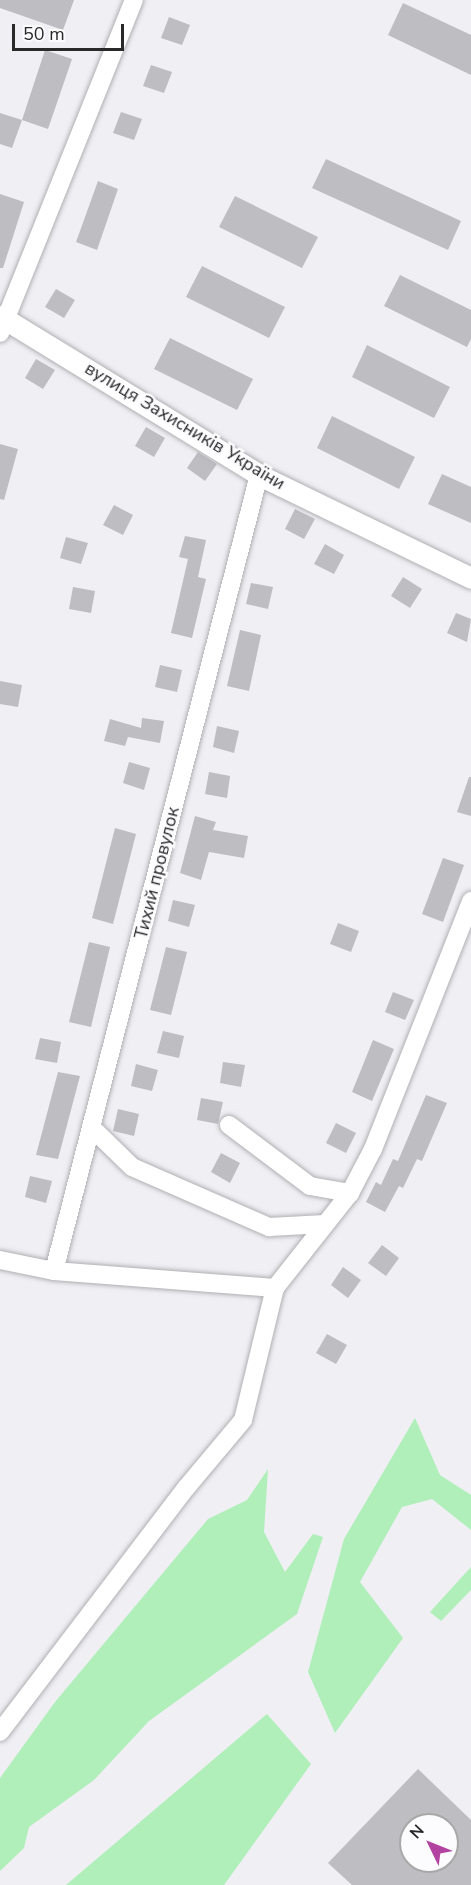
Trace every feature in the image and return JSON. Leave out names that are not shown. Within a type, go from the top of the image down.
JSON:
[{"type":"street","points":[[2,322],[134,0]]},
{"type":"street","name":"вулиця Захисників України","points":[[2,322],[259,475],[471,578]]},
{"type":"street","name":"Тихий провулок","points":[[54,1271],[259,475]]},
{"type":"street","points":[[0,1732],[186,1488],[243,1420],[275,1288],[350,1193],[373,1149],[471,901]]},
{"type":"street","points":[[229,1125],[310,1186],[350,1193]]},
{"type":"street","points":[[91,1127],[132,1167],[269,1227],[325,1224]]},
{"type":"street","points":[[0,1260],[54,1271],[275,1288]]},
{"type":"green space","points":[[415,1418],[440,1475],[471,1495],[471,1530],[432,1499],[402,1507],[360,1582],[403,1638],[335,1733],[308,1672],[344,1539]]},
{"type":"green space","points":[[268,1469],[264,1532],[285,1572],[313,1534],[323,1537],[297,1614],[149,1721],[94,1780],[29,1827],[24,1848],[0,1871],[0,1778],[55,1702],[208,1519],[247,1500]]},
{"type":"green space","points":[[471,1567],[471,1590],[441,1621],[430,1612]]},
{"type":"green space","points":[[267,1714],[311,1764],[224,1885],[66,1885]]},
{"type":"building","points":[[0,0],[74,0],[63,30],[0,8]]},
{"type":"building","points":[[403,3],[471,35],[471,75],[388,35]]},
{"type":"building","points":[[169,17],[190,25],[182,45],[161,38]]},
{"type":"building","points":[[45,50],[72,59],[48,129],[22,120]]},
{"type":"building","points":[[151,65],[172,72],[164,93],[143,86]]},
{"type":"building","points":[[121,112],[142,119],[134,140],[113,133]]},
{"type":"building","points":[[0,113],[22,120],[12,148],[0,144]]},
{"type":"building","points":[[326,159],[461,221],[448,250],[312,188]]},
{"type":"building","points":[[98,181],[118,189],[97,250],[76,242]]},
{"type":"building","points":[[0,194],[24,202],[3,268],[0,268]]},
{"type":"building","points":[[235,196],[318,237],[302,268],[219,227]]},
{"type":"building","points":[[202,266],[285,307],[269,338],[186,297]]},
{"type":"building","points":[[400,275],[471,310],[471,339],[467,347],[384,306]]},
{"type":"building","points":[[56,289],[75,300],[64,318],[45,307]]},
{"type":"building","points":[[170,338],[253,379],[237,410],[154,369]]},
{"type":"building","points":[[367,345],[450,387],[434,418],[352,377]]},
{"type":"building","points":[[36,359],[55,370],[43,389],[25,378]]},
{"type":"building","points":[[332,416],[415,457],[399,489],[317,448]]},
{"type":"building","points":[[146,427],[165,438],[154,457],[135,446]]},
{"type":"building","points":[[0,444],[18,449],[4,500],[0,499]]},
{"type":"building","points":[[198,452],[217,464],[205,481],[187,468]]},
{"type":"building","points":[[442,474],[471,487],[471,523],[428,504]]},
{"type":"building","points":[[114,505],[133,515],[123,535],[103,525]]},
{"type":"building","points":[[295,509],[315,519],[304,539],[285,529]]},
{"type":"building","points":[[185,536],[206,540],[198,577],[206,579],[192,638],[171,633],[188,559],[179,557]]},
{"type":"building","points":[[66,537],[88,543],[81,564],[60,558]]},
{"type":"building","points":[[325,544],[344,555],[334,574],[314,564]]},
{"type":"building","points":[[403,577],[422,589],[410,608],[391,596]]},
{"type":"building","points":[[251,583],[273,587],[268,609],[246,604]]},
{"type":"building","points":[[73,587],[95,591],[91,613],[69,609]]},
{"type":"building","points":[[456,613],[471,619],[467,642],[447,633]]},
{"type":"building","points":[[240,630],[261,635],[249,691],[227,686]]},
{"type":"building","points":[[160,665],[182,670],[177,692],[155,687]]},
{"type":"building","points":[[0,681],[22,685],[18,707],[0,704]]},
{"type":"building","points":[[142,718],[164,721],[160,743],[128,737],[125,746],[104,741],[110,719],[141,728]]},
{"type":"building","points":[[217,726],[239,731],[234,753],[213,747]]},
{"type":"building","points":[[129,762],[150,768],[144,790],[123,783]]},
{"type":"building","points":[[209,772],[230,776],[227,798],[205,794]]},
{"type":"building","points":[[469,777],[471,777],[471,816],[457,812]]},
{"type":"building","points":[[195,816],[216,822],[213,830],[248,836],[244,858],[209,852],[201,880],[180,873]]},
{"type":"building","points":[[115,828],[136,834],[113,924],[92,918]]},
{"type":"building","points":[[443,858],[464,865],[443,922],[422,914]]},
{"type":"building","points":[[173,900],[195,905],[189,927],[168,921]]},
{"type":"building","points":[[338,923],[359,931],[351,952],[330,944]]},
{"type":"building","points":[[89,942],[110,947],[91,1027],[69,1022]]},
{"type":"building","points":[[166,947],[187,952],[171,1015],[150,1010]]},
{"type":"building","points":[[393,992],[414,1000],[405,1020],[385,1012]]},
{"type":"building","points":[[163,1031],[184,1036],[179,1058],[157,1053]]},
{"type":"building","points":[[40,1038],[61,1042],[57,1063],[35,1059]]},
{"type":"building","points":[[373,1040],[394,1049],[372,1101],[352,1092]]},
{"type":"building","points":[[223,1062],[245,1065],[241,1087],[220,1083]]},
{"type":"building","points":[[136,1064],[158,1070],[152,1091],[131,1086]]},
{"type":"building","points":[[58,1072],[80,1076],[58,1159],[36,1155]]},
{"type":"building","points":[[426,1095],[447,1103],[422,1161],[417,1159],[403,1188],[399,1186],[385,1212],[366,1202],[376,1182],[381,1185],[393,1159],[398,1161]]},
{"type":"building","points":[[201,1098],[223,1102],[218,1124],[197,1120]]},
{"type":"building","points":[[118,1109],[139,1114],[134,1136],[113,1131]]},
{"type":"building","points":[[336,1123],[356,1133],[346,1153],[326,1143]]},
{"type":"building","points":[[221,1153],[240,1163],[230,1183],[211,1172]]},
{"type":"building","points":[[30,1176],[52,1181],[46,1203],[25,1197]]},
{"type":"building","points":[[382,1245],[399,1258],[386,1276],[368,1263]]},
{"type":"building","points":[[343,1267],[361,1280],[348,1298],[331,1285]]},
{"type":"building","points":[[327,1334],[347,1345],[336,1364],[316,1353]]},
{"type":"building","points":[[418,1769],[471,1820],[471,1885],[352,1885],[328,1863]]}]
